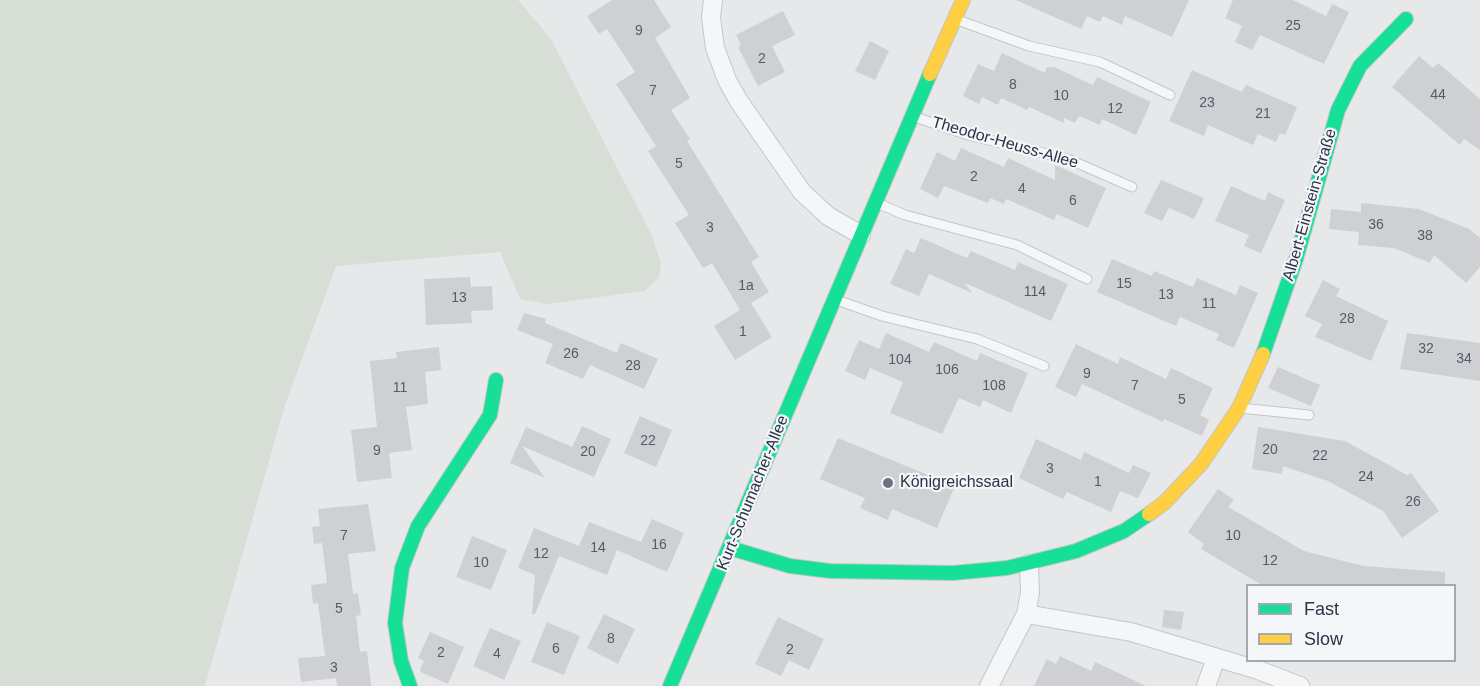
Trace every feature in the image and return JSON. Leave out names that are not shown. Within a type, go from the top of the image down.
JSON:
[{"type":"street","points":[[713,0],[711,17],[714,48],[738,100],[802,192],[828,216],[861,235]]},
{"type":"street","name":"Theodor-Heuss-Allee","points":[[861,235],[911,115],[963,0]]},
{"type":"street","name":"Albert-Einstein-Straße","points":[[730,548],[790,566],[830,571],[953,573],[1029,564],[1076,551],[1124,531],[1164,503],[1201,464],[1239,408],[1263,356],[1292,269],[1338,110],[1360,66],[1406,19]]},
{"type":"street","name":"Kurt-Schumacher-Allee","points":[[670,686],[861,235]]},
{"type":"street","points":[[410,686],[401,661],[395,623],[402,568],[418,526],[490,416],[495,398],[496,380]]},
{"type":"street","points":[[989,686],[1026,614],[1030,593],[1029,564]]},
{"type":"street","points":[[1026,614],[1131,632],[1300,686]]},
{"type":"street","points":[[1206,686],[1216,658]]},
{"type":"lane","points":[[954,19],[1029,46],[1100,62],[1170,95]]},
{"type":"lane","name":"Theodor-Heuss-Allee","points":[[911,115],[968,135],[1068,159],[1132,187]]},
{"type":"lane","points":[[874,202],[905,215],[1017,245],[1087,279]]},
{"type":"lane","points":[[834,299],[882,316],[978,339],[1044,366]]},
{"type":"lane","points":[[1239,408],[1309,415]]},
{"type":"shaded area","points":[[0,0],[518,0],[551,39],[652,236],[661,264],[659,278],[644,291],[547,304],[520,299],[500,252],[336,266],[285,405],[205,686],[0,686]]},
{"type":"building","points":[[612,0],[654,0],[671,27],[655,38],[690,98],[671,110],[690,139],[687,141],[759,257],[751,262],[769,292],[740,310],[712,263],[703,268],[675,223],[689,215],[648,151],[656,146],[616,84],[635,72],[607,29],[599,34],[587,16]]},
{"type":"building","points":[[1016,0],[1189,0],[1172,37],[1125,16],[1122,25],[1103,16],[1100,22],[1087,16],[1081,29]]},
{"type":"building","points":[[1233,0],[1293,0],[1326,16],[1332,4],[1349,12],[1324,64],[1260,35],[1252,50],[1235,42],[1242,26],[1225,18]]},
{"type":"building","points":[[783,11],[795,35],[772,46],[785,72],[758,86],[738,47],[741,45],[736,35]]},
{"type":"building","points":[[870,41],[889,51],[875,80],[855,71]]},
{"type":"building","points":[[1002,53],[1045,73],[1047,67],[1054,67],[1093,85],[1097,77],[1151,102],[1136,135],[1102,119],[1100,125],[1079,116],[1075,123],[1064,118],[1064,123],[1029,107],[1027,110],[1001,98],[998,105],[982,97],[979,104],[963,96],[978,64],[994,71]]},
{"type":"building","points":[[1419,56],[1433,68],[1438,63],[1480,99],[1480,150],[1464,139],[1460,145],[1392,87]]},
{"type":"building","points":[[1192,70],[1242,92],[1246,85],[1297,107],[1285,135],[1280,133],[1276,142],[1258,134],[1253,145],[1208,125],[1204,136],[1169,121]]},
{"type":"building","points":[[961,148],[1004,167],[1008,158],[1055,180],[1055,165],[1106,188],[1088,228],[1057,214],[1054,220],[1006,199],[1004,204],[990,198],[988,203],[944,186],[938,198],[920,189],[937,152],[955,161]]},
{"type":"building","points":[[1161,180],[1204,198],[1194,219],[1169,208],[1162,221],[1144,213]]},
{"type":"building","points":[[1231,186],[1265,201],[1268,192],[1285,200],[1261,253],[1244,246],[1249,235],[1215,221]]},
{"type":"building","points":[[1361,203],[1419,209],[1469,229],[1480,238],[1480,267],[1466,283],[1434,255],[1430,263],[1394,248],[1358,245],[1359,232],[1329,229],[1331,209],[1361,212]]},
{"type":"building","points":[[921,238],[967,258],[971,251],[1015,270],[1018,262],[1068,284],[1051,321],[965,283],[972,293],[929,274],[919,296],[890,284],[906,249],[914,253]]},
{"type":"building","points":[[1112,259],[1152,276],[1154,271],[1193,287],[1197,278],[1236,295],[1240,285],[1258,293],[1234,348],[1216,340],[1219,334],[1180,317],[1176,326],[1097,292]]},
{"type":"building","points":[[470,277],[471,287],[492,286],[493,310],[471,311],[472,323],[426,325],[424,279]]},
{"type":"building","points":[[1323,280],[1340,289],[1336,296],[1388,321],[1371,361],[1315,337],[1322,324],[1305,316]]},
{"type":"building","points":[[751,303],[772,337],[735,360],[714,326]]},
{"type":"building","points":[[524,313],[546,319],[545,323],[617,353],[621,343],[658,359],[644,389],[590,365],[583,379],[545,363],[553,344],[517,330]]},
{"type":"building","points":[[886,333],[929,352],[934,342],[977,361],[980,353],[1028,373],[1011,413],[983,400],[980,407],[959,398],[942,434],[890,413],[903,382],[870,368],[865,380],[845,371],[859,340],[879,349]]},
{"type":"building","points":[[1407,333],[1480,343],[1480,381],[1400,369]]},
{"type":"building","points":[[1076,344],[1118,364],[1120,357],[1166,379],[1171,368],[1213,388],[1200,415],[1209,420],[1202,436],[1164,419],[1163,422],[1082,384],[1076,397],[1055,387]]},
{"type":"building","points":[[439,347],[441,370],[425,372],[428,404],[406,407],[412,450],[389,453],[392,478],[357,482],[351,430],[377,427],[370,361],[397,358],[396,352]]},
{"type":"building","points":[[1278,367],[1320,385],[1311,406],[1268,388]]},
{"type":"building","points":[[640,416],[672,430],[656,467],[624,453]]},
{"type":"building","points":[[582,426],[611,439],[594,477],[522,446],[545,478],[510,463],[526,427],[572,447]]},
{"type":"building","points":[[1258,427],[1345,441],[1407,475],[1411,473],[1439,511],[1402,538],[1383,511],[1328,481],[1283,466],[1282,474],[1252,469]]},
{"type":"building","name":"Königreichssaal","points":[[838,438],[955,486],[937,528],[892,509],[888,520],[860,508],[865,498],[820,479]]},
{"type":"building","points":[[1036,439],[1081,460],[1084,452],[1129,473],[1133,465],[1151,473],[1138,498],[1120,491],[1111,512],[1067,492],[1063,499],[1019,478]]},
{"type":"building","points":[[1218,489],[1234,500],[1228,507],[1304,551],[1363,566],[1445,572],[1445,584],[1260,584],[1201,549],[1204,544],[1188,532]]},
{"type":"building","points":[[368,504],[376,551],[348,554],[353,594],[358,593],[361,615],[356,616],[360,652],[367,651],[371,686],[337,686],[336,678],[301,682],[298,658],[325,656],[318,603],[313,604],[311,585],[327,583],[322,543],[314,544],[312,527],[320,526],[318,509]]},
{"type":"building","points":[[652,519],[684,533],[667,572],[617,550],[607,575],[559,556],[535,614],[532,614],[535,575],[518,568],[534,528],[579,546],[589,522],[641,542]]},
{"type":"building","points":[[472,536],[507,550],[491,590],[456,577]]},
{"type":"building","points":[[1164,610],[1184,612],[1181,630],[1162,627]]},
{"type":"building","points":[[604,614],[635,629],[618,664],[587,648]]},
{"type":"building","points":[[778,617],[824,639],[809,670],[789,660],[781,676],[755,664]]},
{"type":"building","points":[[547,622],[580,636],[564,675],[531,662]]},
{"type":"building","points":[[490,628],[521,641],[504,680],[473,666]]},
{"type":"building","points":[[430,632],[464,647],[448,684],[421,672],[424,661],[418,658]]},
{"type":"building","points":[[1060,656],[1091,671],[1095,662],[1146,686],[1034,686],[1047,659],[1056,664]]},
{"type":"traffic: fast","points":[[1263,354],[1296,259],[1338,110],[1360,66],[1406,19]]},
{"type":"traffic: fast","points":[[670,686],[930,74]]},
{"type":"traffic: fast","points":[[410,686],[401,661],[395,623],[402,568],[418,526],[490,415],[496,380]]},
{"type":"traffic: fast","points":[[730,548],[790,566],[830,571],[953,573],[1007,568],[1076,551],[1124,531],[1149,514]]},
{"type":"traffic: slow","points":[[930,74],[963,0]]},
{"type":"traffic: slow","points":[[1149,514],[1164,503],[1201,464],[1239,408],[1263,354]]},
{"type":"place","name":"Königreichssaal","points":[[888,483]]}]
